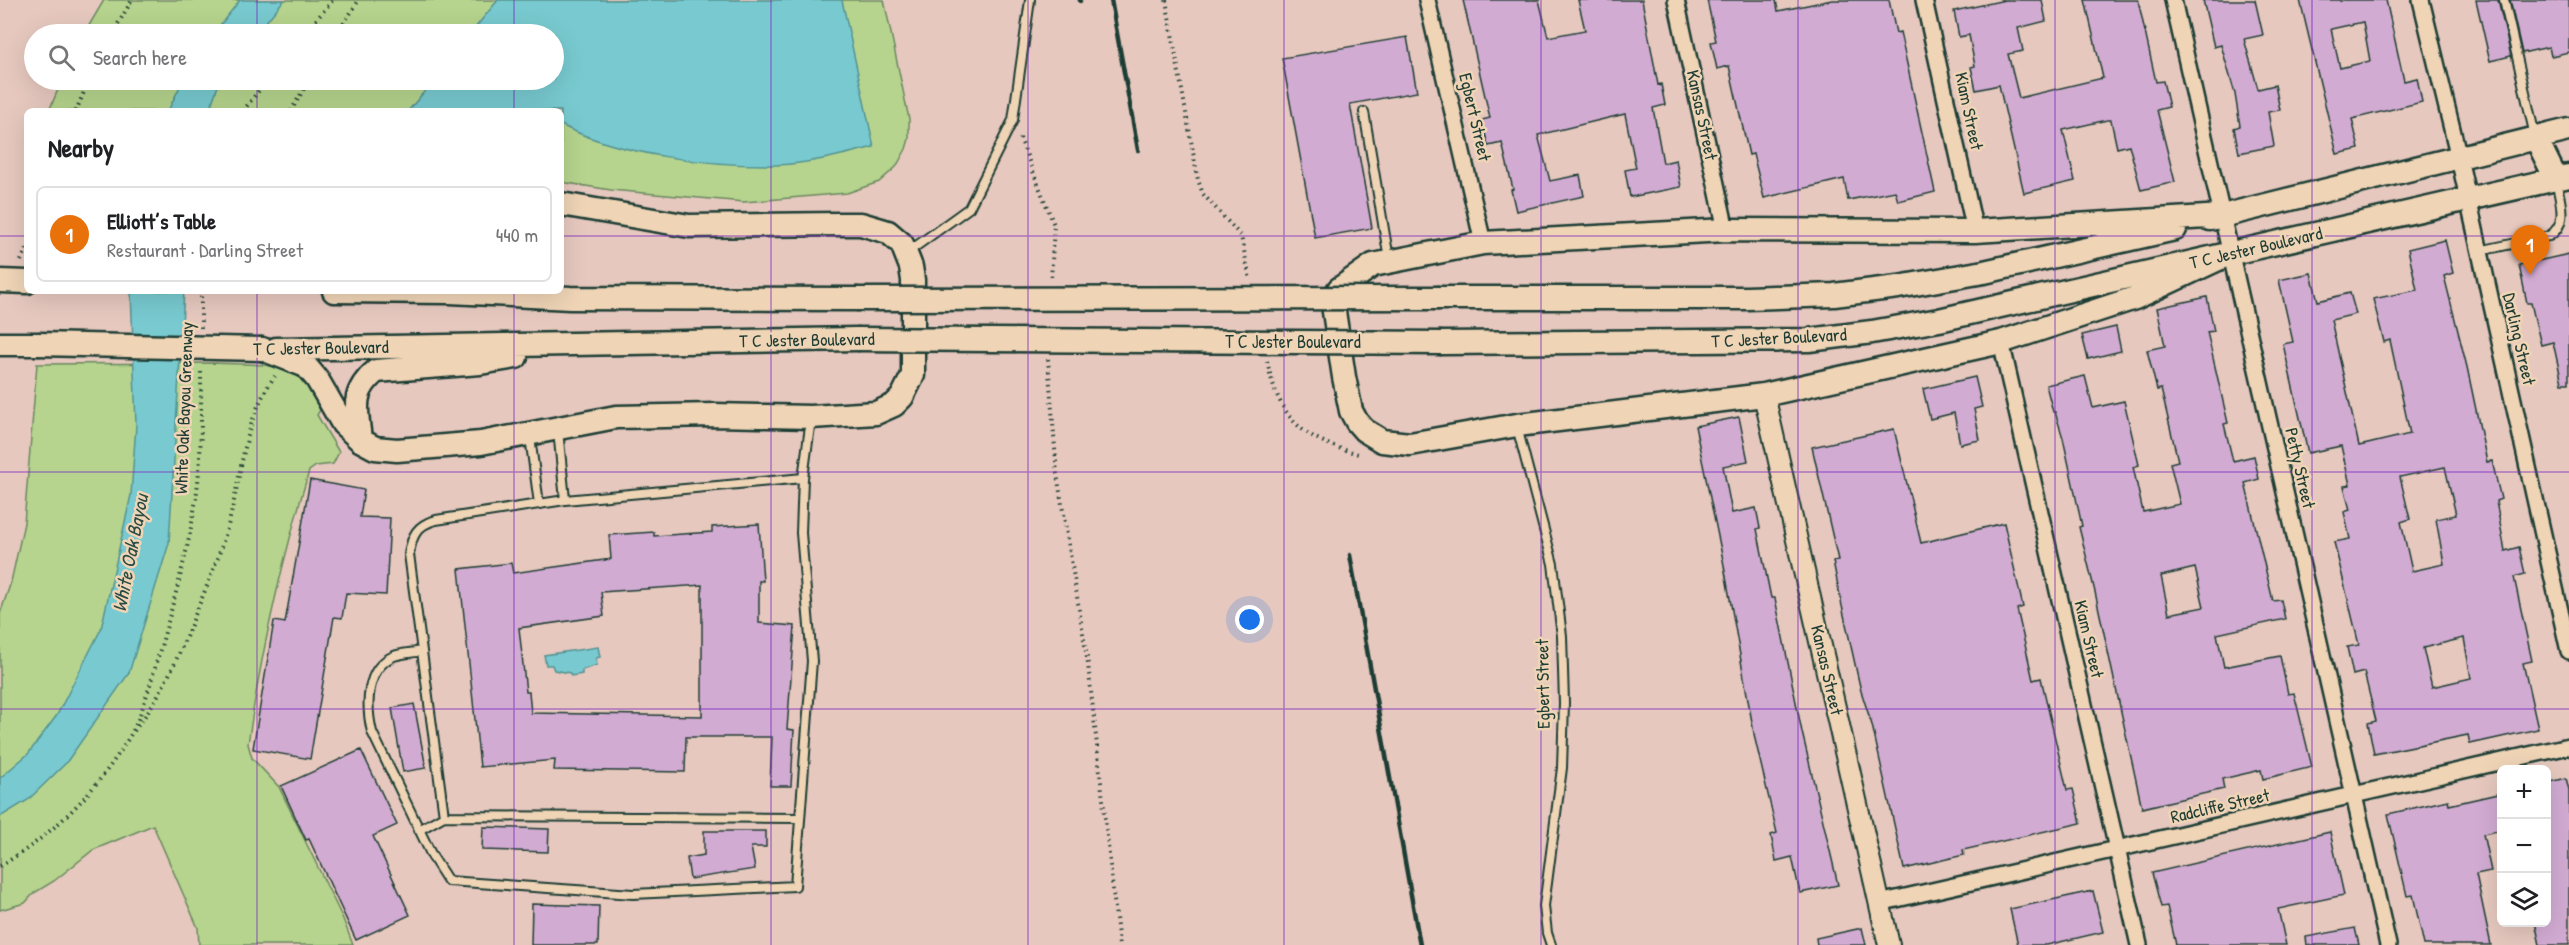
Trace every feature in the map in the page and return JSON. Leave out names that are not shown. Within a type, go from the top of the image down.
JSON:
[{"type":"main road","name":"T C Jester Boulevard","points":[[561,294],[856,299],[1713,299],[1834,295],[1984,272],[2129,240],[2569,130]]},
{"type":"main road","points":[[2536,138],[2562,178]]},
{"type":"main road","name":"T C Jester Boulevard","points":[[0,344],[262,349],[857,339],[1442,344],[1809,340],[1939,320],[2562,178]]},
{"type":"main road","points":[[262,349],[306,366],[317,379],[343,424],[360,440],[375,448],[397,450],[481,443],[616,417],[714,415],[811,417],[876,413],[894,405],[909,387],[914,360],[913,280],[907,252],[902,244],[888,232],[861,224],[689,226],[564,205]]},
{"type":"main road","points":[[2223,216],[1976,231],[1726,230],[1483,243],[1373,265],[1339,289],[1333,305],[1344,377],[1351,411],[1357,422],[1364,430],[1382,441],[1410,444],[1517,425],[1764,395],[2001,342],[2135,298],[2231,253]]},
{"type":"main road","points":[[0,281],[24,282]]},
{"type":"main road","points":[[360,440],[356,400],[363,382],[376,371],[480,363],[585,344]]},
{"type":"street","name":"Egbert Street","points":[[1427,0],[1483,243]]},
{"type":"street","name":"Kansas Street","points":[[1676,0],[1726,230]]},
{"type":"street","name":"Kiam Street","points":[[1924,0],[1976,231]]},
{"type":"street","name":"Petty Street","points":[[2173,0],[2388,945]]},
{"type":"street","name":"Darling Street","points":[[2421,0],[2459,158],[2569,651]]},
{"type":"street","name":"Kiam Street","points":[[2001,342],[2139,945]]},
{"type":"street","name":"Kansas Street","points":[[1764,395],[1889,945]]},
{"type":"street","name":"Radcliffe Street","points":[[1879,903],[2569,746]]},
{"type":"lane","points":[[907,252],[969,208],[1013,120],[1030,0]]},
{"type":"lane","points":[[2505,0],[2536,138]]},
{"type":"lane","points":[[1364,112],[1390,260]]},
{"type":"lane","points":[[2479,251],[2549,236],[2558,231],[2562,219],[2562,178]]},
{"type":"lane","points":[[422,651],[394,656],[383,664],[374,676],[367,703],[372,732],[419,830],[448,881],[633,894],[795,886],[812,661],[801,533],[803,478],[811,417]]},
{"type":"lane","name":"Egbert Street","points":[[1517,425],[1553,564],[1562,636],[1564,703],[1562,768],[1544,906],[1547,933],[1551,945]]},
{"type":"lane","points":[[558,427],[565,500]]},
{"type":"lane","points":[[529,434],[538,504]]},
{"type":"lane","points":[[444,816],[409,554],[411,540],[423,523],[565,500],[803,478]]},
{"type":"lane","points":[[419,830],[444,816],[800,818]]},
{"type":"path","points":[[118,24],[132,0]]},
{"type":"path","points":[[313,24],[333,0]]},
{"type":"path","points":[[343,24],[359,0]]},
{"type":"path","points":[[77,108],[85,90]]},
{"type":"path","points":[[245,108],[259,90]]},
{"type":"path","points":[[293,108],[303,90]]},
{"type":"path","points":[[1013,120],[1054,225],[1051,284]]},
{"type":"path","name":"White Oak Bayou Greenway","points":[[201,294],[201,335]]},
{"type":"path","points":[[1048,355],[1057,474],[1088,664],[1119,945]]},
{"type":"path","name":"White Oak Bayou Greenway","points":[[132,734],[154,672],[184,567],[197,489],[201,357]]},
{"type":"path","name":"White Oak Bayou Greenway","points":[[0,866],[53,829],[82,802],[154,706],[174,668],[209,581],[230,518],[259,402],[266,388],[288,358]]},
{"type":"green space","points":[[104,0],[884,0],[909,119],[909,139],[896,167],[879,182],[847,193],[744,202],[611,190],[564,182],[564,108],[50,108],[58,90],[564,90],[564,24],[90,24]]},
{"type":"green space","points":[[37,364],[262,365],[295,374],[311,391],[320,410],[317,415],[339,452],[333,464],[316,466],[309,471],[273,606],[248,744],[252,758],[279,787],[343,919],[353,945],[199,945],[198,928],[153,825],[93,850],[54,881],[34,893],[25,903],[0,910],[0,614],[11,582],[24,523]]},
{"type":"water","points":[[240,0],[284,0],[264,24],[221,24]]},
{"type":"water","points":[[498,0],[842,0],[874,147],[825,159],[775,165],[694,161],[637,151],[584,135],[564,126],[564,108],[411,108],[426,90],[564,90],[564,24],[478,24]]},
{"type":"water","points":[[178,90],[216,90],[210,108],[169,108]]},
{"type":"water","name":"White Oak Bayou","points":[[131,294],[184,294],[169,543],[129,673],[66,763],[28,800],[0,817],[0,778],[28,754],[57,715],[101,629],[131,495],[136,425]]},
{"type":"water","points":[[598,647],[600,657],[596,658],[597,665],[582,670],[582,674],[571,676],[570,673],[554,670],[552,665],[546,665],[544,655]]},
{"type":"building","points":[[1463,0],[1539,0],[1548,37],[1585,30],[1578,0],[1642,0],[1658,85],[1661,84],[1665,105],[1653,108],[1663,163],[1676,160],[1681,187],[1630,197],[1625,170],[1636,168],[1625,114],[1538,135],[1550,181],[1580,175],[1584,196],[1516,211],[1502,143],[1488,146],[1482,120],[1490,118]]},
{"type":"building","points":[[1707,0],[1776,0],[1778,11],[1832,0],[1889,0],[1896,33],[1900,32],[1935,192],[1898,201],[1895,191],[1848,200],[1844,179],[1764,198],[1753,154],[1749,155],[1729,66],[1717,69],[1711,42],[1716,41]]},
{"type":"building","points":[[2005,0],[2042,0],[2046,21],[2018,28],[2023,51],[2008,54],[2019,98],[2103,78],[2085,0],[2138,0],[2156,82],[2163,81],[2169,107],[2157,110],[2175,182],[2141,190],[2129,145],[2117,148],[2111,120],[2107,120],[2063,130],[2075,181],[2024,193],[1999,85],[1976,90],[1971,67],[1975,66],[1969,35],[1959,37],[1954,11]]},
{"type":"building","points":[[2203,0],[2255,0],[2263,35],[2244,39],[2258,89],[2275,85],[2280,110],[2268,112],[2274,146],[2239,153],[2234,128],[2240,126],[2235,94],[2221,45],[2214,47]]},
{"type":"building","points":[[2300,0],[2386,0],[2404,81],[2417,78],[2422,102],[2352,119],[2359,149],[2337,154]],"holes":[[[2363,22],[2370,61],[2340,68],[2331,29]]]},
{"type":"building","points":[[2476,0],[2498,0],[2511,56],[2490,61]]},
{"type":"building","points":[[2510,0],[2569,0],[2569,52],[2551,56],[2549,47],[2522,53]]},
{"type":"building","points":[[1407,37],[1417,92],[1350,104],[1372,228],[1315,238],[1282,58]]},
{"type":"building","points":[[2445,240],[2453,273],[2444,276],[2467,367],[2487,462],[2492,461],[2501,499],[2496,501],[2505,551],[2519,547],[2525,574],[2514,577],[2532,661],[2523,663],[2538,729],[2470,744],[2468,735],[2374,754],[2368,723],[2376,721],[2364,672],[2353,675],[2347,647],[2359,645],[2334,542],[2350,539],[2344,512],[2350,510],[2344,486],[2350,485],[2341,446],[2308,453],[2283,344],[2293,342],[2279,280],[2311,273],[2318,301],[2350,293],[2356,314],[2331,320],[2359,446],[2410,434],[2390,340],[2384,342],[2373,299],[2417,290],[2408,249]],"holes":[[[2445,467],[2456,515],[2436,519],[2444,564],[2412,571],[2401,522],[2410,519],[2400,477]],[[2464,638],[2471,678],[2432,687],[2423,648]]]},
{"type":"building","points":[[2569,254],[2569,383],[2562,383],[2553,342],[2541,345],[2531,303],[2527,303],[2519,265]]},
{"type":"building","points":[[2207,297],[2214,331],[2207,332],[2228,423],[2224,424],[2233,461],[2254,456],[2259,479],[2245,483],[2273,601],[2281,600],[2285,619],[2217,634],[2224,667],[2280,656],[2288,694],[2294,693],[2312,767],[2263,779],[2261,770],[2222,779],[2224,789],[2142,808],[2079,527],[2082,526],[2063,438],[2046,385],[2085,376],[2093,408],[2124,401],[2139,465],[2133,467],[2143,512],[2180,504],[2170,463],[2178,461],[2161,389],[2157,390],[2147,350],[2165,346],[2157,308]],"holes":[[[2195,568],[2204,607],[2169,614],[2161,576]]]},
{"type":"building","points":[[2116,327],[2121,351],[2088,359],[2082,335]]},
{"type":"building","points":[[1975,377],[1982,407],[1974,409],[1980,440],[1960,444],[1954,413],[1930,419],[1923,389]]},
{"type":"building","points":[[1739,417],[1748,461],[1723,466],[1732,513],[1756,508],[1760,528],[1757,529],[1771,598],[1775,598],[1802,732],[1838,885],[1800,893],[1792,857],[1776,861],[1771,835],[1777,833],[1755,739],[1723,560],[1695,426]]},
{"type":"building","points":[[1894,429],[1921,543],[2004,523],[2023,607],[2017,609],[2033,680],[2041,678],[2067,790],[2073,789],[2081,823],[1963,850],[1964,855],[1904,869],[1872,725],[1861,691],[1842,606],[1833,561],[1838,560],[1812,447]]},
{"type":"building","points":[[310,480],[364,490],[360,517],[390,518],[386,595],[346,593],[342,618],[334,617],[310,759],[253,749],[274,621],[285,623]]},
{"type":"building","points":[[759,524],[763,581],[759,581],[759,623],[795,626],[787,729],[794,730],[791,786],[770,786],[772,737],[686,737],[685,772],[554,770],[555,760],[480,767],[459,569],[511,563],[513,573],[611,559],[609,535],[654,532],[654,536],[712,532],[712,527]],"holes":[[[702,585],[702,716],[531,713],[529,692],[526,692],[519,628],[604,616],[601,592]]]},
{"type":"building","points":[[414,704],[426,768],[403,772],[392,708]]},
{"type":"building","points":[[361,750],[397,825],[373,836],[410,915],[356,940],[309,839],[306,840],[281,786]]},
{"type":"building","points":[[2566,778],[2569,790],[2569,945],[2540,945],[2536,927],[2551,927],[2551,782]]},
{"type":"building","points":[[2497,794],[2497,831],[2483,834],[2491,871],[2476,874],[2491,945],[2424,945],[2413,895],[2407,896],[2388,814],[2448,800],[2449,805]]},
{"type":"building","points":[[483,827],[549,829],[548,852],[482,850]]},
{"type":"building","points":[[704,831],[766,831],[766,847],[751,847],[755,869],[690,879],[687,858],[704,855]]},
{"type":"building","points":[[2330,832],[2344,895],[2278,909],[2286,945],[2176,945],[2167,906],[2161,907],[2152,873]]},
{"type":"building","points":[[2093,891],[2103,932],[2047,945],[2018,945],[2010,909]]},
{"type":"building","points":[[532,904],[599,906],[598,945],[531,945]]},
{"type":"building","points":[[1862,928],[1866,945],[1817,945],[1816,938]]},
{"type":"building","points":[[2355,928],[2359,945],[2307,945],[2306,937]]},
{"type":"railway","points":[[1111,0],[1138,150]]},
{"type":"railway","points":[[1350,555],[1420,945]]},
{"type":"place","name":"Elliott’s Table","points":[[2530,275]]}]
